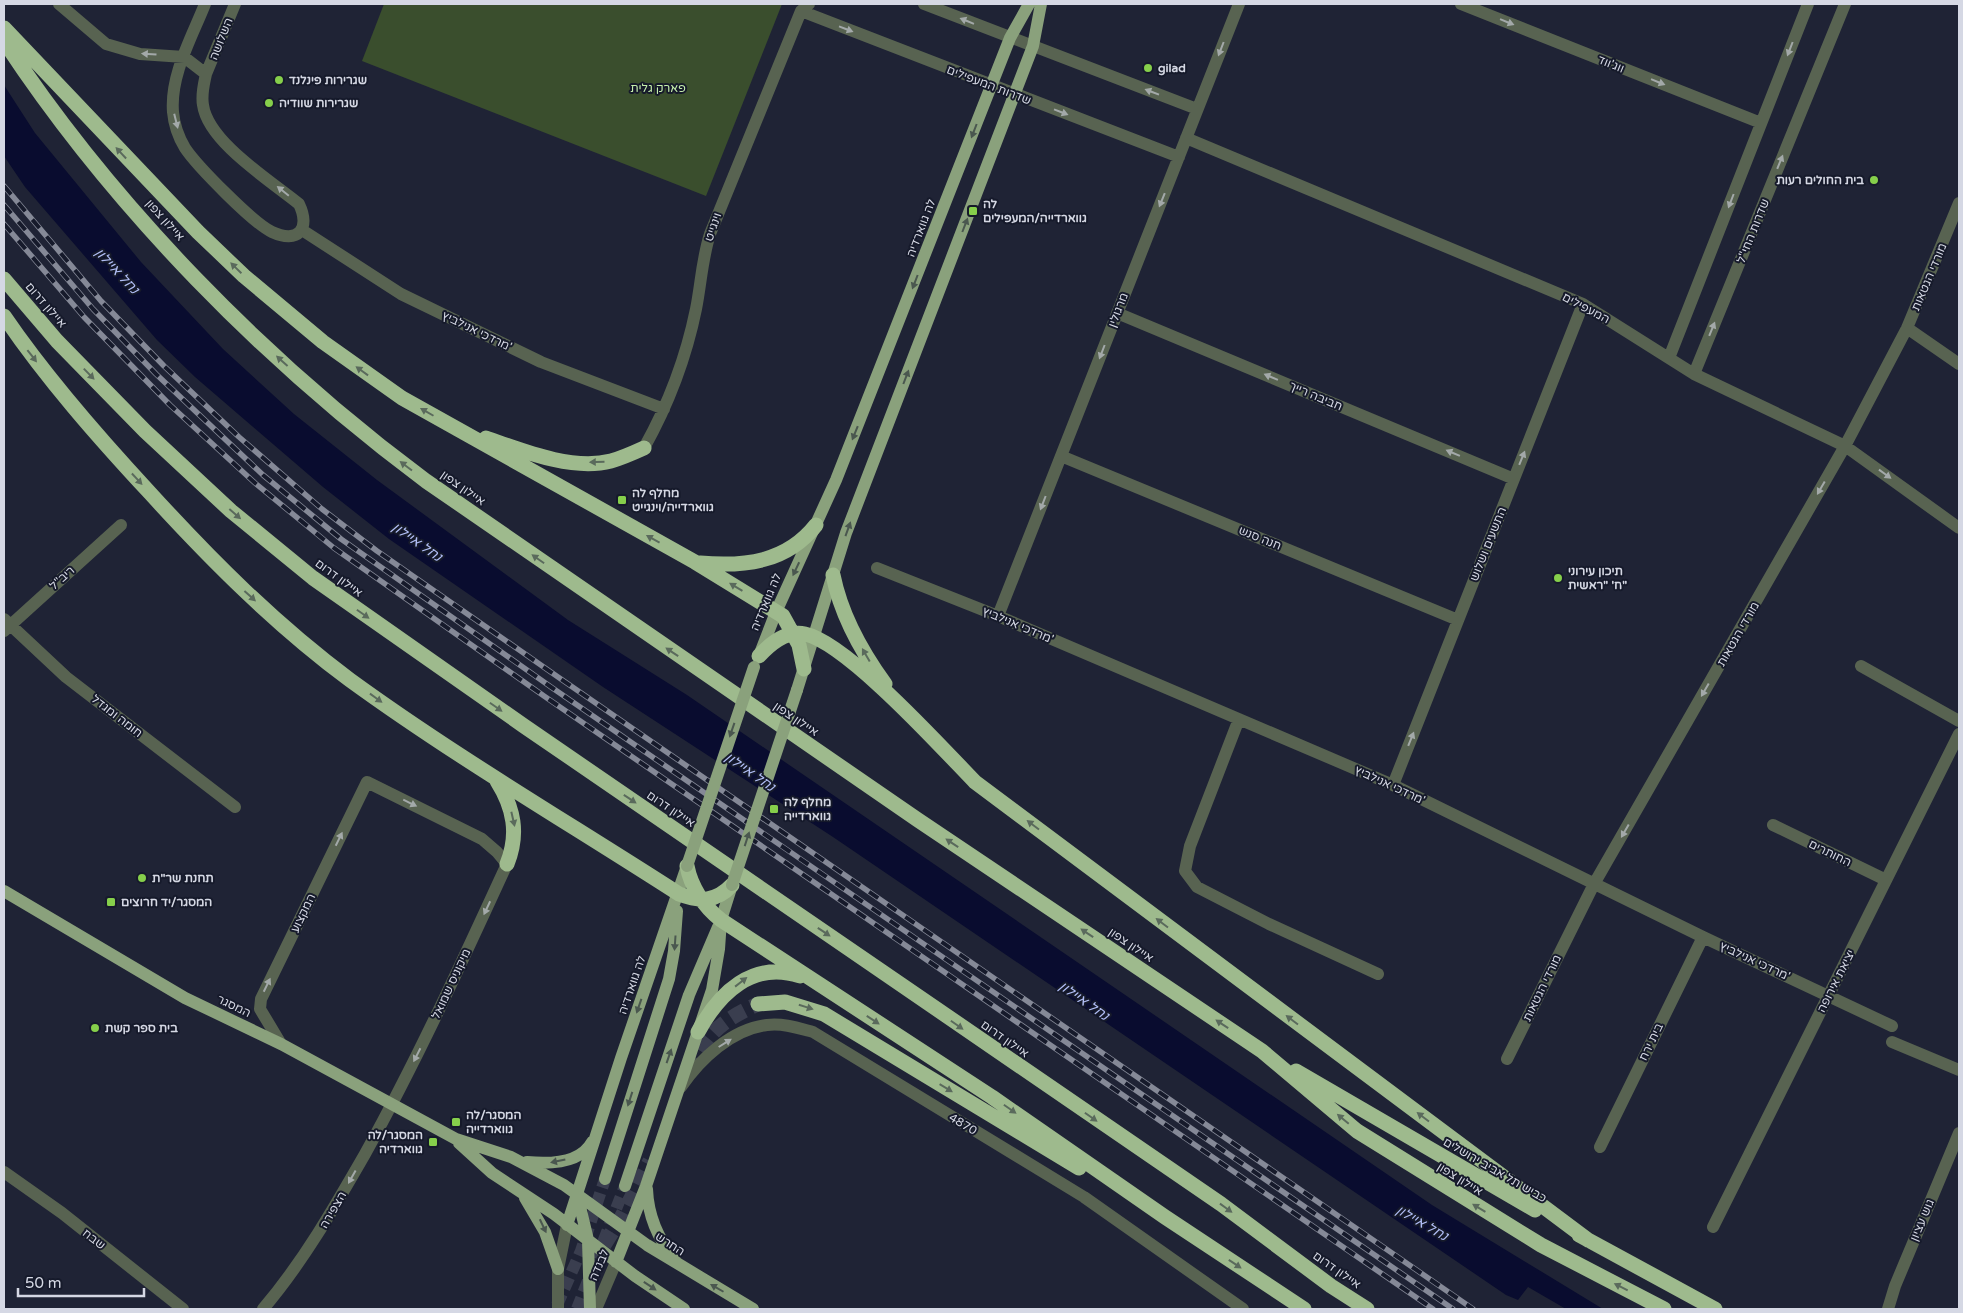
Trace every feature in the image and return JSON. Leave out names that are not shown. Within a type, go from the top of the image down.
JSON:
[{"type":"highway","points":[[4,28],[158,192],[244,276],[364,373],[454,428],[695,562],[783,616],[794,634],[804,669]]},
{"type":"highway","name":"איילון צפון","points":[[4,41],[72,135],[164,243],[274,354],[375,443],[442,492],[789,732],[1262,1051],[1357,1131],[1373,1142],[1540,1245],[1664,1309]]},
{"type":"highway","name":"איילון דרום","points":[[4,279],[57,341],[145,431],[231,511],[312,578],[532,732],[1221,1204],[1366,1309]]},
{"type":"highway","points":[[4,316],[70,403],[194,541],[238,585],[309,648],[349,679],[495,778],[678,894],[702,900],[720,895],[732,886]]},
{"type":"highway","points":[[454,428],[542,457],[570,462],[610,461],[644,448]]},
{"type":"highway","points":[[695,562],[718,565],[774,557],[796,547],[816,525]]},
{"type":"highway","points":[[833,575],[837,592],[850,626],[874,669],[903,710]]},
{"type":"highway","points":[[756,662],[775,641],[794,634],[814,637],[834,648],[903,710],[975,782],[1588,1240]]},
{"type":"highway","points":[[495,778],[509,804],[515,830],[512,852],[507,864]]},
{"type":"highway","points":[[687,866],[690,879],[702,900],[721,920],[992,1097],[1165,1217],[1304,1309]]},
{"type":"highway","points":[[698,1032],[714,1009],[738,984],[751,975],[768,972],[786,972],[818,984]]},
{"type":"highway","points":[[758,1004],[785,1002],[824,1014],[1043,1147],[1165,1217]]},
{"type":"highway","name":"כביש תל אביב ירושלים","points":[[1262,1051],[1480,1179],[1715,1309]]},
{"type":"main road","name":"לה גווארדיה","points":[[568,1225],[596,1136],[756,662],[776,612],[816,525],[897,329],[1010,38],[1030,4]]},
{"type":"main road","points":[[625,1186],[689,995],[721,920],[804,669],[846,533],[1015,95],[1033,46],[1041,4]]},
{"type":"main road","name":"המסגר","points":[[4,891],[185,998],[281,1044],[456,1139],[512,1157],[577,1194]]},
{"type":"main road","points":[[605,1179],[669,979],[674,951],[678,894]]},
{"type":"main road","points":[[627,1232],[646,1186],[698,1032],[716,968],[721,920]]},
{"type":"main road","points":[[512,1157],[526,1162],[540,1163],[568,1159],[584,1152],[596,1136]]},
{"type":"main road","name":"המסגר","points":[[456,1139],[492,1173],[517,1188],[568,1225]]},
{"type":"main road","points":[[646,1186],[648,1207],[654,1226],[662,1244],[681,1268]]},
{"type":"main road","points":[[517,1188],[538,1217],[558,1269]]},
{"type":"main road","points":[[577,1194],[588,1240],[590,1309]]},
{"type":"main road","name":"החרש","points":[[577,1194],[627,1232],[681,1268],[753,1309]]},
{"type":"main road","points":[[568,1225],[616,1262],[684,1309]]},
{"type":"main road","name":"לבנדה","points":[[616,1262],[627,1232]]},
{"type":"street","points":[[59,4],[106,44],[140,54],[184,57],[206,74],[202,94],[203,107],[208,122],[219,137],[233,150],[299,204],[304,215],[300,233],[288,237],[263,228],[250,217],[185,147],[173,112],[177,81],[184,57],[205,4]]},
{"type":"street","name":"השלושה","points":[[206,74],[235,4]]},
{"type":"street","points":[[924,4],[1197,110]]},
{"type":"street","name":"מרגולין","points":[[998,616],[1239,4]]},
{"type":"street","name":"ווג'ווד","points":[[1461,4],[1761,123]]},
{"type":"street","points":[[1669,358],[1808,4]]},
{"type":"street","name":"שדרות החי\"ל","points":[[1694,374],[1845,4]]},
{"type":"street","name":"שדרות המעפילים","points":[[803,6],[991,86],[1179,157]]},
{"type":"street","name":"וינגייט","points":[[644,448],[664,409],[693,320],[702,260],[710,234],[803,6]]},
{"type":"street","name":"המעפילים","points":[[1186,138],[1583,304],[1694,374],[1845,446],[1959,528]]},
{"type":"street","name":"מורדי הגטאות","points":[[1507,1060],[1594,884],[1845,446],[1907,328],[1956,221],[1959,203]]},
{"type":"street","name":"מרדכי אנילביץ'","points":[[302,230],[401,294],[541,362],[664,409]]},
{"type":"street","name":"התשעים ושלוש","points":[[1393,785],[1583,304]]},
{"type":"street","name":"חביבה רייך","points":[[1117,313],[1514,479]]},
{"type":"street","points":[[1907,328],[1959,364]]},
{"type":"street","name":"חנה סנש","points":[[1061,456],[1458,620]]},
{"type":"street","name":"ריב\"ל","points":[[6,625],[121,525]]},
{"type":"street","name":"מרדכי אנילביץ'","points":[[878,568],[998,616],[1393,785],[1703,937],[1892,1026]]},
{"type":"street","name":"חומה ומגדל","points":[[6,625],[66,677],[235,807]]},
{"type":"street","points":[[1861,666],[1959,721]]},
{"type":"street","points":[[1239,719],[1190,846],[1185,871],[1197,887],[1269,924],[1378,974]]},
{"type":"street","name":"יציאת אירופה","points":[[1713,1227],[1959,734]]},
{"type":"street","name":"המקצוע","points":[[281,1044],[260,1009],[261,999],[367,782],[482,839],[507,864]]},
{"type":"street","name":"החותרים","points":[[1773,826],[1886,880]]},
{"type":"street","name":"מיקוניס שמואל","points":[[393,1104],[432,1026],[507,864]]},
{"type":"street","name":"בית ירח","points":[[1600,1148],[1703,937]]},
{"type":"street","name":"4870","points":[[679,1090],[695,1068],[719,1047],[753,1028],[781,1025],[813,1032],[1084,1197],[1243,1309]]},
{"type":"street","points":[[1892,1042],[1959,1070]]},
{"type":"street","name":"הצפירה","points":[[262,1309],[285,1282],[319,1232],[393,1104]]},
{"type":"street","name":"גוש עציון","points":[[1888,1309],[1895,1286],[1959,1133]]},
{"type":"street","name":"שבח","points":[[4,1172],[62,1214],[183,1309]]},
{"type":"street","points":[[558,1309],[558,1269],[568,1225]]},
{"type":"street","name":"לבנדה","points":[[596,1309],[616,1262]]},
{"type":"street","points":[[550,1309],[557,1292]]},
{"type":"green space","name":"פארק גלית","points":[[384,4],[782,4],[706,196],[362,61]]},
{"type":"water","name":"נחל איילון","points":[[4,85],[35,133],[141,262],[223,349],[294,414],[377,480],[568,620],[687,695],[1432,1205],[1603,1309],[1566,1309],[1528,1287],[1518,1300],[1506,1295],[833,837],[603,687],[389,539],[323,487],[195,377],[157,340],[25,187],[4,156]]},
{"type":"tunnel","points":[[689,1071],[701,1048],[716,1030],[734,1016],[758,1004]]},
{"type":"tunnel","points":[[604,1245],[621,1218],[650,1161]]},
{"type":"tunnel","points":[[557,1305],[581,1251],[605,1179]]},
{"type":"tunnel","points":[[577,1309],[625,1186]]},
{"type":"railway","points":[[4,186],[101,301],[164,366],[239,437],[322,509],[377,551],[558,677],[1473,1309]]},
{"type":"railway","points":[[4,205],[93,309],[156,374],[263,475],[341,539],[551,687],[1453,1309]]},
{"type":"railway","points":[[4,224],[84,317],[170,405],[255,483],[334,548],[544,696],[1433,1309]]},
{"type":"place","name":"gilad","points":[[1148,68]]},
{"type":"place","name":"שגרירות פינלנד","points":[[279,80]]},
{"type":"place","name":"שגרירות שוודיה","points":[[269,103]]},
{"type":"place","name":"בית החולים רעות","points":[[1874,180]]},
{"type":"place","name":"לה גווארדייה/המעפילים","points":[[973,211]]},
{"type":"place","name":"מחלף לה גווארדייה/וינגייט","points":[[622,500]]},
{"type":"place","name":"תיכון עירוני ח' \"ראשית\"","points":[[1558,578]]},
{"type":"place","name":"מחלף לה גווארדייה","points":[[774,809]]},
{"type":"place","name":"תחנת שר\"ת","points":[[142,878]]},
{"type":"place","name":"המסגר/יד חרוצים","points":[[111,902]]},
{"type":"place","name":"בית ספר קשת","points":[[95,1028]]},
{"type":"place","name":"המסגר/לה גווארדייה","points":[[456,1122]]},
{"type":"place","name":"המסגר/לה גווארדיה","points":[[433,1142]]}]
